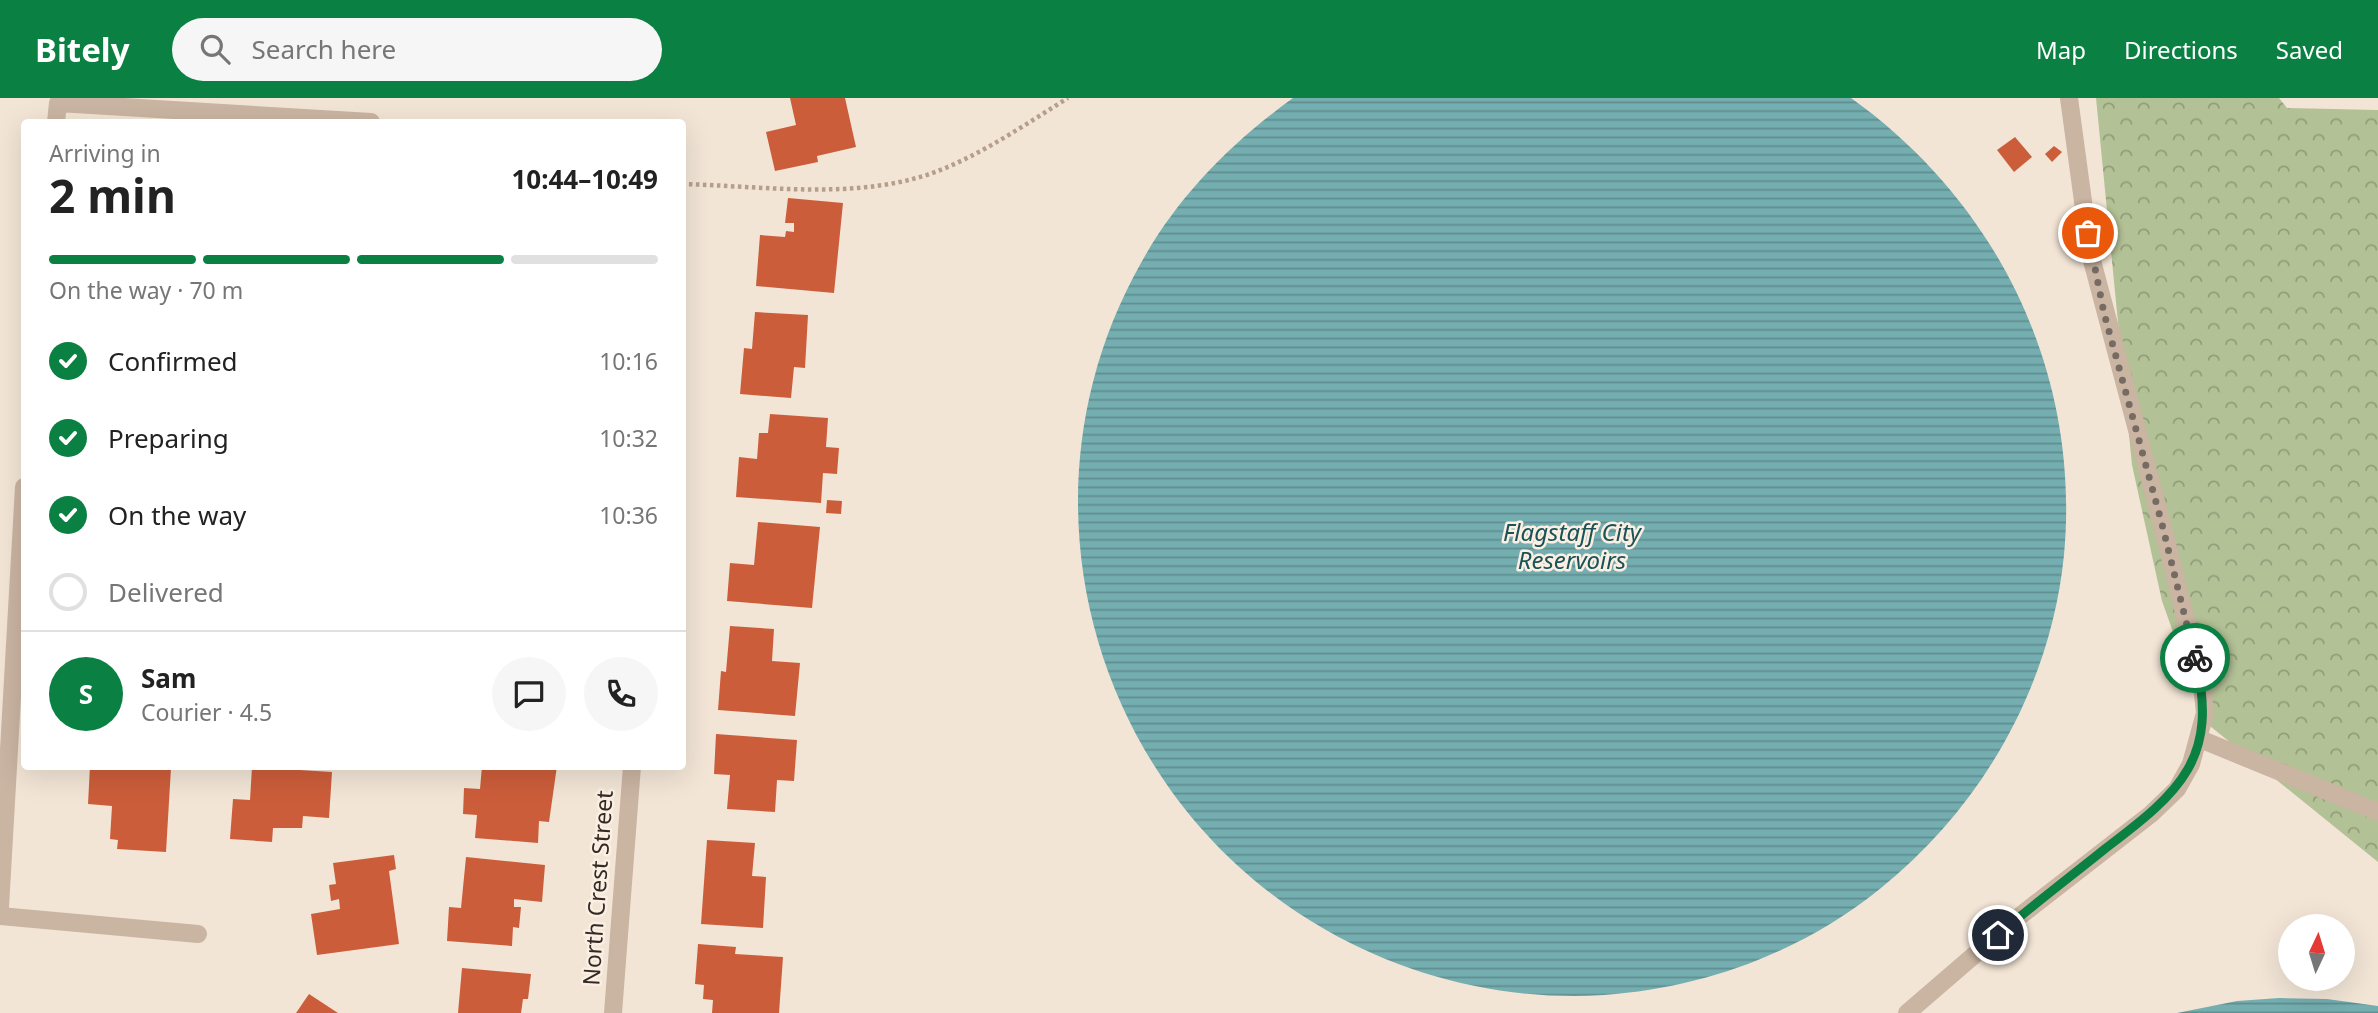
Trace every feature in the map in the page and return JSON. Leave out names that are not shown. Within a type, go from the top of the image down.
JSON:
[{"type":"street","points":[[1907,1013],[2016,919],[2151,814],[2177,789],[2191,764],[2205,713],[2202,685],[2090,253],[2069,98]]},
{"type":"street","points":[[56,119],[58,103],[322,119]]},
{"type":"street","points":[[0,907],[21,540]]},
{"type":"street","points":[[2200,739],[2378,812]]},
{"type":"street","name":"North Crest Street","points":[[613,1013],[632,770]]},
{"type":"street","points":[[0,916],[198,934]]},
{"type":"path","points":[[686,184],[818,188],[866,187],[906,180],[937,172],[982,151],[1068,98]]},
{"type":"green space","points":[[2096,98],[2279,98],[2287,108],[2378,110],[2378,862],[2205,722],[2162,601],[2132,465]]},
{"type":"water","name":"Flagstaff City Reservoirs","points":[[1293,98],[1851,98],[1903,140],[1949,188],[1987,241],[2019,298],[2043,358],[2059,422],[2066,487],[2064,555],[2057,603],[2027,696],[2006,740],[1980,781],[1951,820],[1918,855],[1851,911],[1819,931],[1751,963],[1679,984],[1604,995],[1568,996],[1496,990],[1460,983],[1391,961],[1326,930],[1246,873],[1180,803],[1130,722],[1096,635],[1080,542],[1081,448],[1101,354],[1141,263],[1172,215],[1208,172],[1248,133]]},
{"type":"water","points":[[2327,999],[2378,1006],[2378,1013],[2177,1013],[2237,1001]]},
{"type":"building","points":[[790,98],[845,98],[856,147],[817,156],[818,162],[775,171],[766,132],[796,125]]},
{"type":"building","points":[[2015,137],[2032,157],[2014,172],[1997,150]]},
{"type":"building","points":[[2054,146],[2062,152],[2052,162],[2045,154]]},
{"type":"building","points":[[788,198],[843,203],[834,293],[756,286],[760,235],[785,237],[786,231],[794,232],[794,223],[785,223]]},
{"type":"building","points":[[755,312],[808,315],[805,368],[794,367],[791,398],[740,394],[744,348],[752,349]]},
{"type":"building","points":[[770,414],[828,418],[826,447],[839,448],[837,474],[823,473],[821,503],[736,497],[739,457],[757,459],[759,433],[768,433]]},
{"type":"building","points":[[827,500],[842,501],[841,514],[826,513]]},
{"type":"building","points":[[758,522],[820,527],[812,608],[727,601],[730,563],[754,565]]},
{"type":"building","points":[[730,626],[774,629],[772,661],[800,663],[795,716],[718,710],[721,671],[726,672]]},
{"type":"building","points":[[716,734],[797,740],[794,781],[777,780],[775,812],[727,809],[730,775],[714,774]]},
{"type":"building","points":[[90,770],[171,770],[166,852],[117,849],[118,840],[110,839],[112,806],[88,804]]},
{"type":"building","points":[[252,770],[332,772],[329,818],[303,816],[302,828],[273,828],[272,842],[230,839],[233,799],[250,800]]},
{"type":"building","points":[[482,770],[556,770],[549,822],[539,821],[538,843],[475,838],[477,815],[463,814],[464,788],[480,789]]},
{"type":"building","points":[[707,840],[755,843],[752,876],[766,877],[763,928],[701,924]]},
{"type":"building","points":[[394,855],[396,869],[389,871],[399,944],[317,955],[311,914],[340,909],[339,899],[331,901],[329,885],[336,884],[333,863]]},
{"type":"building","points":[[466,857],[545,865],[542,902],[514,899],[514,907],[521,907],[519,928],[513,927],[512,946],[447,941],[449,907],[461,908]]},
{"type":"building","points":[[698,944],[736,947],[735,954],[783,957],[779,1013],[712,1013],[713,1000],[703,999],[704,985],[695,984]]},
{"type":"building","points":[[462,968],[531,974],[528,999],[523,999],[521,1013],[458,1013]]},
{"type":"building","points":[[309,994],[338,1013],[296,1013]]},
{"type":"way so far","points":[[2088,233],[2104,313],[2162,524],[2195,658]]},
{"type":"route","points":[[1998,935],[2151,814],[2177,789],[2191,764],[2205,713],[2195,658]]}]
